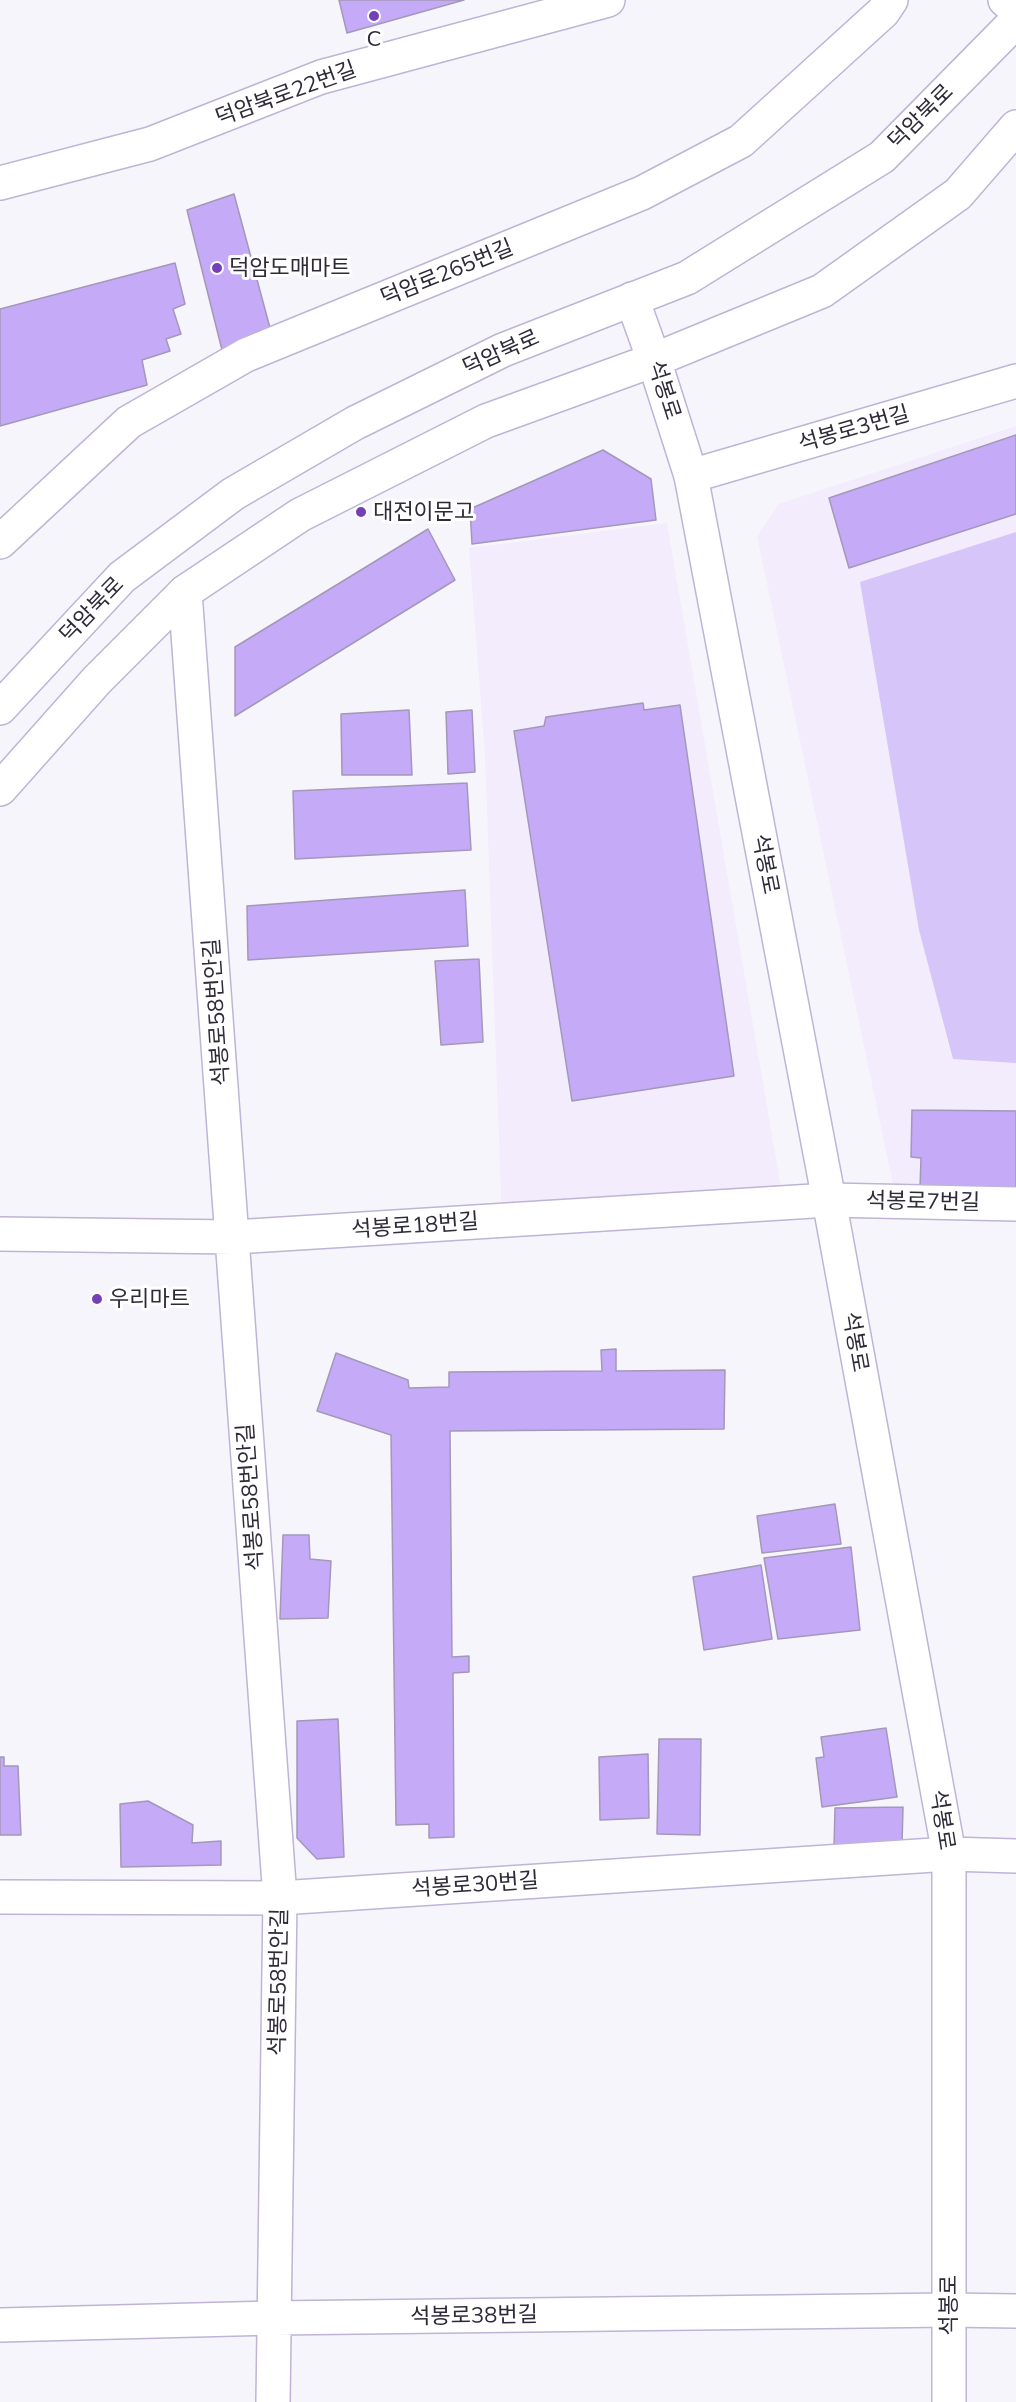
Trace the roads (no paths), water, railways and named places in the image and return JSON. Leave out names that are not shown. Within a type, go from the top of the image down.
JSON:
[{"type":"street","name":"덕암북로22번길","points":[[0,183],[150,144],[321,77],[576,4],[608,0]]},
{"type":"street","name":"덕암로265번길","points":[[0,542],[129,422],[246,355],[642,193],[741,141],[883,12],[891,0]]},
{"type":"street","points":[[1005,0],[1016,9]]},
{"type":"street","name":"덕암북로","points":[[0,708],[122,577],[232,494],[376,412],[503,350],[687,278],[882,157],[1016,21]]},
{"type":"street","points":[[0,789],[97,680],[185,592],[300,515],[486,421],[654,360],[822,291],[958,194],[1016,127]]},
{"type":"street","name":"석봉로","points":[[632,298],[691,476],[829,1200],[948,1854],[948,2402]]},
{"type":"street","name":"석봉로3번길","points":[[691,476],[1016,381]]},
{"type":"street","name":"석봉로58번안길","points":[[185,592],[234,1237],[280,1898],[273,2402]]},
{"type":"street","name":"석봉로7번길","points":[[829,1200],[1016,1204]]},
{"type":"street","name":"석봉로18번길","points":[[0,1234],[234,1237],[829,1200]]},
{"type":"street","name":"석봉로30번길","points":[[0,1897],[280,1898],[948,1854],[1016,1856]]},
{"type":"street","name":"석봉로38번길","points":[[0,2325],[273,2318],[1016,2311]]},
{"type":"place","name":"C","points":[[374,16]]},
{"type":"place","name":"덕암도매마트","points":[[217,268]]},
{"type":"place","name":"대전이문고","points":[[361,512]]},
{"type":"place","name":"우리마트","points":[[97,1299]]}]
